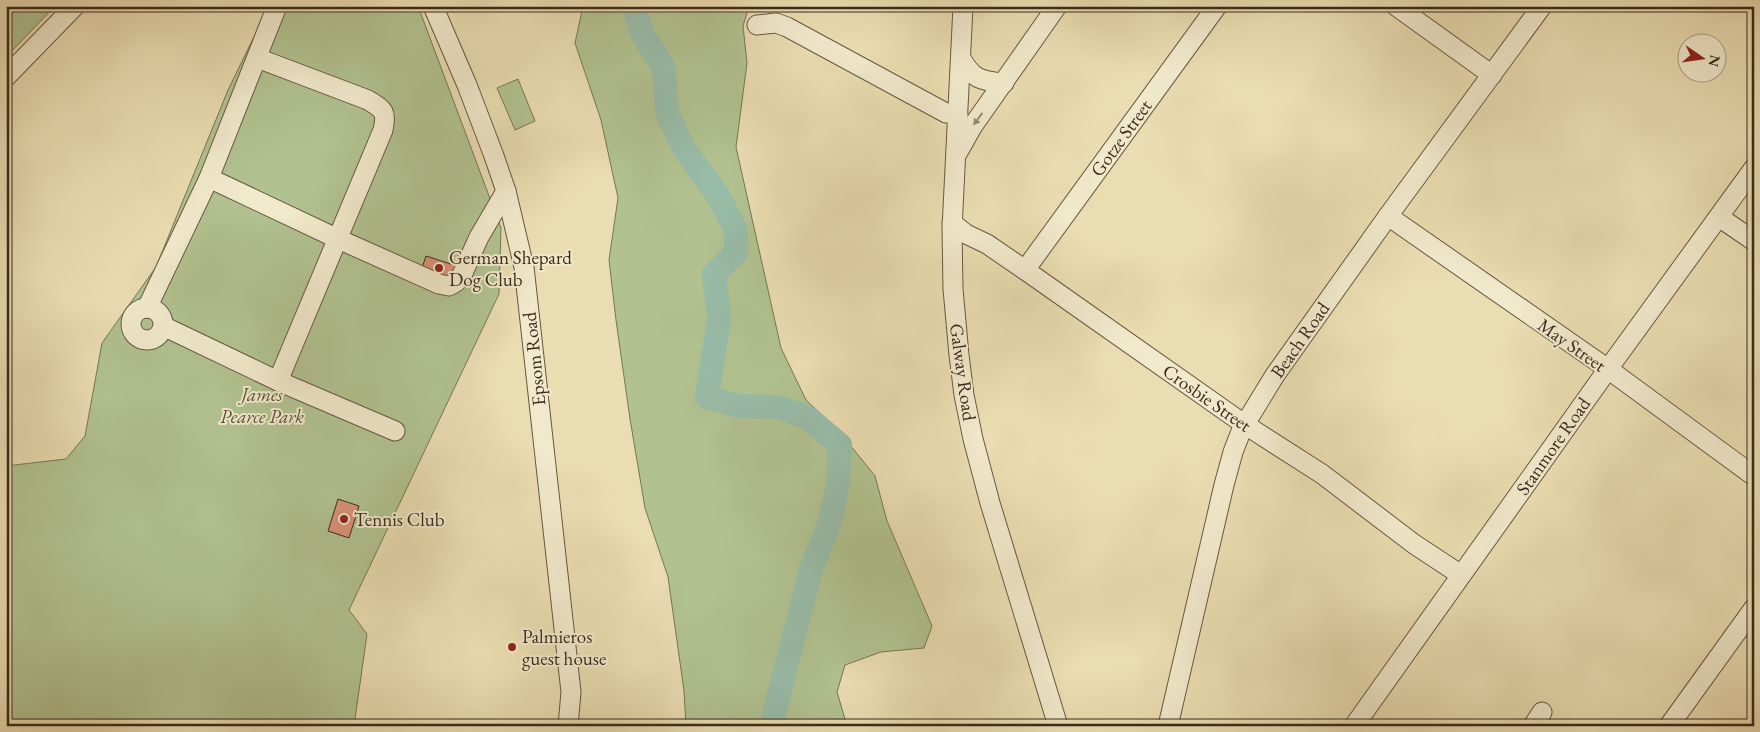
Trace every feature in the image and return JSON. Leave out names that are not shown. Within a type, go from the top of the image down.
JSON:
[{"type":"street","points":[[6,77],[75,6]]},
{"type":"street","points":[[147,308],[209,178],[277,6]]},
{"type":"street","name":"Epsom Road","points":[[433,6],[466,84],[506,191],[524,267],[571,692],[568,726]]},
{"type":"street","name":"Galway Road","points":[[964,6],[952,223],[955,322],[968,416],[990,503],[1058,726]]},
{"type":"street","points":[[956,156],[972,127],[1057,6]]},
{"type":"street","name":"Gotze Street","points":[[1025,270],[1216,6]]},
{"type":"street","points":[[1396,6],[1492,75]]},
{"type":"street","name":"Beach Road","points":[[1168,726],[1224,486],[1233,452],[1244,424],[1275,375],[1388,216],[1542,6]]},
{"type":"street","points":[[757,25],[776,23],[787,27],[946,113],[958,116]]},
{"type":"street","points":[[257,58],[368,100],[382,109],[385,114],[383,130],[336,238],[278,381]]},
{"type":"street","points":[[961,58],[967,70],[974,76],[987,81],[1004,83]]},
{"type":"street","name":"Stanmore Road","points":[[1354,726],[1608,369],[1754,168]]},
{"type":"street","points":[[209,178],[336,238],[439,284],[449,286],[462,275],[479,238],[506,191]]},
{"type":"street","name":"May Street","points":[[1388,216],[1608,369],[1754,476]]},
{"type":"street","points":[[1719,217],[1754,241]]},
{"type":"street","name":"Crosbie Street","points":[[952,223],[966,234],[987,244],[1025,270],[1244,424],[1322,474],[1414,544],[1461,575]]},
{"type":"street","points":[[147,308],[162,317],[163,326],[154,338],[144,340],[135,334],[131,325],[134,315],[138,311],[147,308]]},
{"type":"street","points":[[163,326],[278,381],[395,431]]},
{"type":"street","points":[[1669,726],[1754,608]]},
{"type":"green space","points":[[6,6],[55,6],[6,57]]},
{"type":"green space","name":"James Pearce Park","points":[[269,6],[418,6],[501,228],[499,294],[349,610],[367,634],[354,726],[6,726],[6,466],[66,459],[85,436],[102,343],[156,267],[228,90]]},
{"type":"green space","points":[[583,6],[749,6],[743,26],[747,63],[736,147],[781,348],[806,400],[838,430],[875,476],[887,521],[932,626],[924,648],[881,652],[845,665],[837,692],[847,726],[686,726],[684,691],[668,577],[645,508],[616,320],[609,260],[618,198],[601,120],[575,43]]},
{"type":"green space","points":[[518,79],[535,121],[515,130],[497,88]]},
{"type":"building","name":"German Shepard Dog Club","points":[[426,256],[457,266],[452,281],[421,271]]},
{"type":"building","name":"Tennis Club","points":[[338,499],[359,506],[349,538],[328,531]]},
{"type":"waterway","points":[[634,6],[642,33],[664,68],[667,113],[683,147],[719,197],[736,231],[736,253],[714,274],[719,319],[707,397],[739,406],[779,407],[808,418],[840,445],[838,485],[829,525],[811,569],[771,726]]},
{"type":"place","name":"German Shepard Dog Club","points":[[439,268]]},
{"type":"place","name":"Tennis Club","points":[[344,519]]},
{"type":"place","name":"Palmieros guest house","points":[[512,647]]}]
